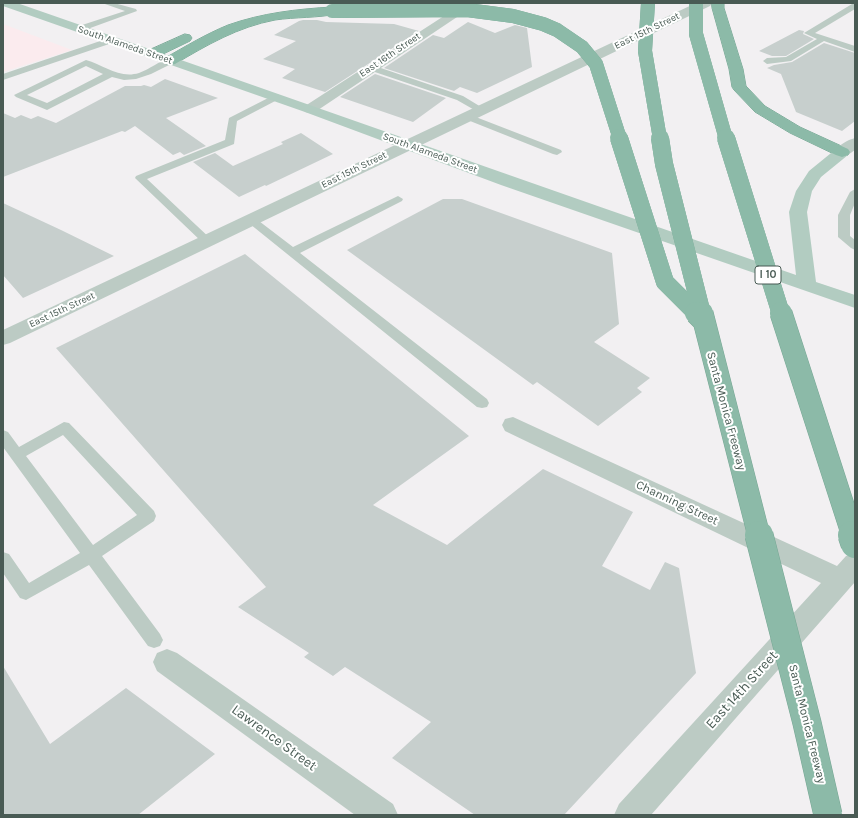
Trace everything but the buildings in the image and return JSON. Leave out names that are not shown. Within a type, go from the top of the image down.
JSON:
[{"type":"highway","points":[[152,54],[219,22],[264,8],[308,3]]},
{"type":"highway","name":"Santa Monica Freeway","points":[[648,3],[644,51],[664,164],[702,319],[805,715],[828,815]]},
{"type":"highway","name":"I 10","points":[[696,3],[696,34],[736,174],[855,544]]},
{"type":"highway","points":[[718,3],[718,8],[736,69],[739,87],[760,109],[795,130],[849,148]]},
{"type":"highway","points":[[170,61],[218,34],[249,22],[302,12],[332,10],[467,10],[521,18],[541,24],[562,33],[582,47],[596,64],[665,282],[702,319]]},
{"type":"main road","name":"South Alameda Street","points":[[5,3],[310,109],[507,181],[855,302]]},
{"type":"main road","points":[[806,285],[798,212],[804,191],[815,174],[849,148]]},
{"type":"street","name":"East 16th Street","points":[[310,109],[472,3]]},
{"type":"street","name":"East 15th Street","points":[[3,338],[706,3]]},
{"type":"street","name":"Channing Street","points":[[513,425],[848,572]]},
{"type":"street","name":"East 14th Street","points":[[630,815],[848,572]]},
{"type":"street","name":"Lawrence Street","points":[[161,651],[382,815]]},
{"type":"lane","points":[[79,29],[133,11],[106,3]]},
{"type":"lane","points":[[855,6],[808,33],[855,49]]},
{"type":"lane","points":[[767,61],[788,59],[824,38]]},
{"type":"lane","points":[[3,77],[112,40]]},
{"type":"lane","points":[[112,73],[48,107],[19,95],[86,63],[123,77],[130,77],[143,74],[170,61]]},
{"type":"lane","points":[[47,62],[68,72]]},
{"type":"lane","points":[[372,68],[460,98],[475,113],[557,152]]},
{"type":"lane","points":[[207,241],[140,178],[230,142],[232,120],[276,97]]},
{"type":"lane","points":[[855,192],[844,215],[844,236],[855,246]]},
{"type":"lane","points":[[292,252],[398,199]]},
{"type":"lane","points":[[252,220],[482,403]]},
{"type":"lane","points":[[3,559],[26,593],[91,555],[148,516],[64,427],[17,455]]},
{"type":"lane","points":[[3,436],[161,651]]},
{"type":"shaded area","points":[[3,24],[72,50],[3,72]]}]
